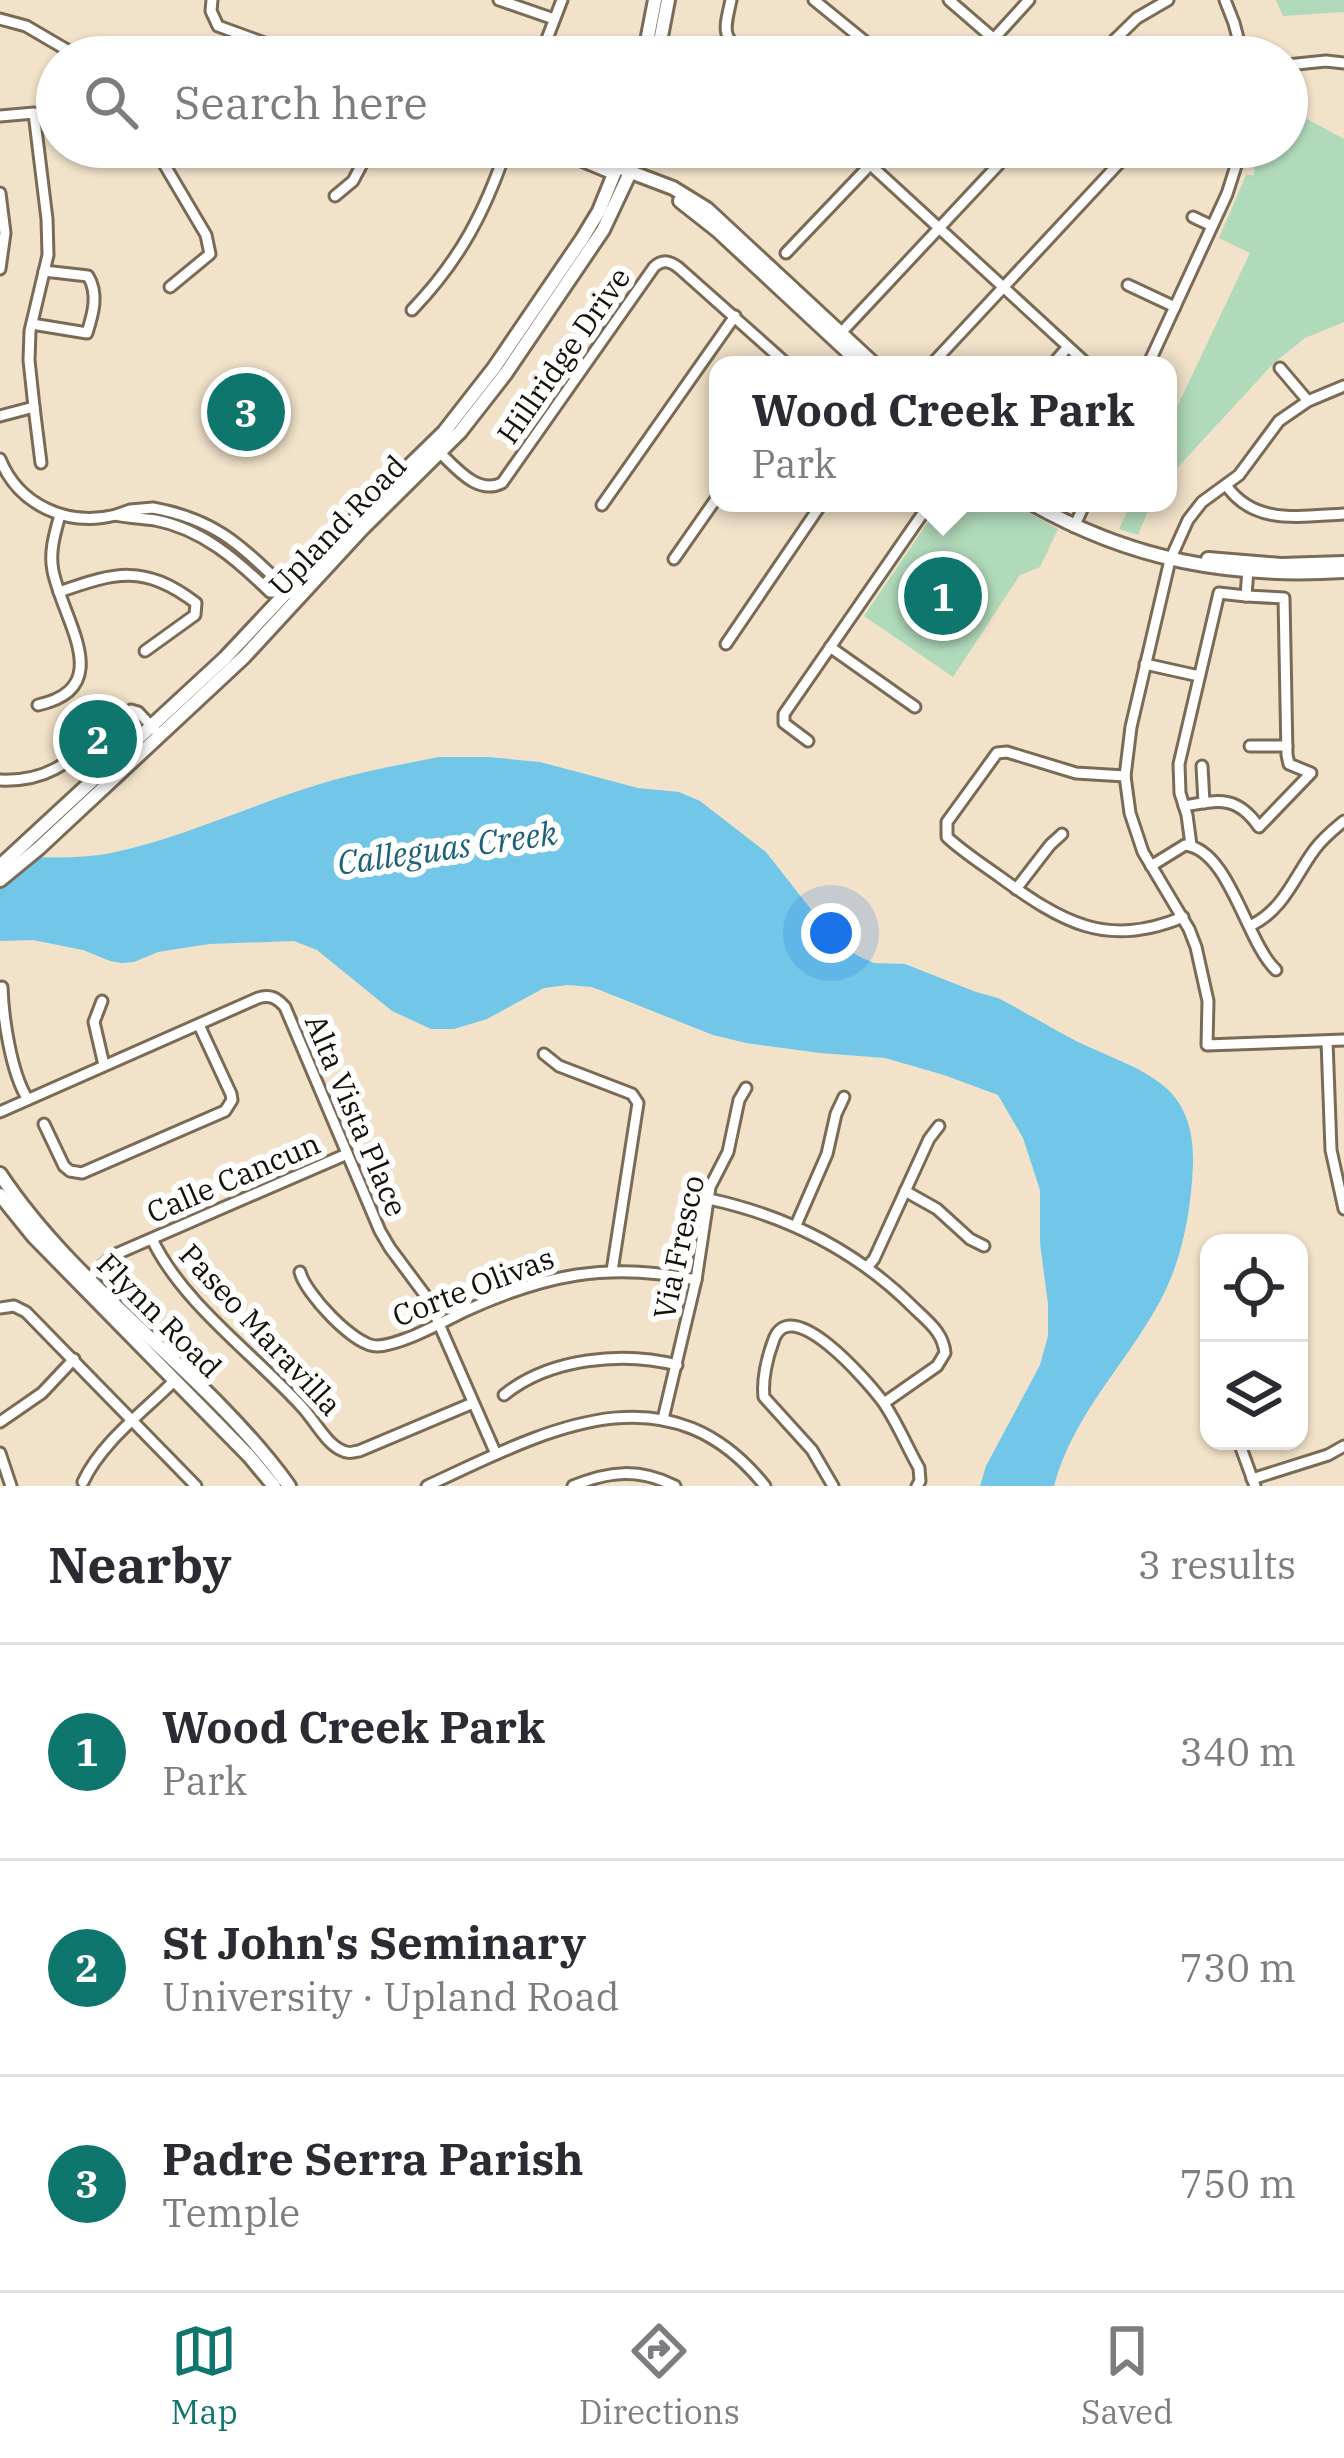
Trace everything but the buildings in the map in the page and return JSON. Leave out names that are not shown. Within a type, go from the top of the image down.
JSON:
[{"type":"main road","points":[[648,36],[655,0]]},
{"type":"main road","points":[[661,36],[668,0]]},
{"type":"main road","name":"Upland Road","points":[[623,168],[623,173]]},
{"type":"main road","name":"Upland Road","points":[[0,880],[156,732],[244,658],[483,405],[603,230],[626,168]]},
{"type":"main road","points":[[623,173],[691,208],[864,356]]},
{"type":"main road","points":[[838,336],[855,356]]},
{"type":"main road","points":[[1049,512],[1121,546],[1171,556],[1248,568],[1344,567]]},
{"type":"main road","points":[[1058,512],[1075,524]]},
{"type":"main road","name":"Upland Road","points":[[0,866],[32,846]]},
{"type":"main road","name":"Flynn Road","points":[[0,1174],[84,1281],[274,1486]]},
{"type":"main road","name":"Flynn Road","points":[[0,1195],[34,1237],[247,1436],[289,1486]]},
{"type":"street","points":[[212,0],[213,18],[224,29],[244,36]]},
{"type":"street","points":[[499,0],[554,20]]},
{"type":"street","points":[[548,36],[562,0]]},
{"type":"street","points":[[726,36],[730,0]]},
{"type":"street","points":[[814,0],[858,36]]},
{"type":"street","points":[[949,0],[991,36]]},
{"type":"street","points":[[997,36],[1029,0]]},
{"type":"street","points":[[1119,36],[1137,18],[1168,0]]},
{"type":"street","points":[[1225,0],[1236,36]]},
{"type":"street","points":[[0,19],[43,36]]},
{"type":"street","points":[[1308,63],[1344,62]]},
{"type":"street","points":[[0,116],[34,113],[36,129]]},
{"type":"street","points":[[41,168],[48,255],[29,360],[41,463]]},
{"type":"street","points":[[166,168],[206,235],[210,254],[170,287]]},
{"type":"street","points":[[335,196],[360,168]]},
{"type":"street","points":[[412,310],[470,238],[500,168]]},
{"type":"street","points":[[607,168],[623,173]]},
{"type":"street","points":[[786,254],[867,168]]},
{"type":"street","points":[[873,168],[1077,356]]},
{"type":"street","points":[[838,336],[996,168]]},
{"type":"street","points":[[940,356],[1115,168]]},
{"type":"street","points":[[1152,356],[1235,168]]},
{"type":"street","points":[[0,193],[5,233],[0,269]]},
{"type":"street","points":[[1193,217],[1212,226]]},
{"type":"street","name":"Hillridge Drive","points":[[437,449],[481,486],[502,483],[657,264],[672,263],[778,356]]},
{"type":"street","points":[[32,324],[87,333],[93,315],[94,292],[88,276],[44,271]]},
{"type":"street","points":[[1128,285],[1175,307]]},
{"type":"street","points":[[602,505],[735,316]]},
{"type":"street","points":[[1060,356],[1067,348]]},
{"type":"street","points":[[1280,368],[1307,401]]},
{"type":"street","points":[[1344,386],[1307,401],[1279,421],[1239,475],[1194,511],[1171,556],[1127,745],[1125,776],[1138,840],[1190,929],[1203,971],[1207,1045],[1344,1040]]},
{"type":"street","points":[[0,416],[34,407]]},
{"type":"street","points":[[0,459],[16,488],[60,514],[86,520],[153,508],[198,520],[236,541],[279,582],[279,592],[270,592],[227,552],[193,534],[151,519],[116,515]]},
{"type":"street","points":[[1226,485],[1242,503],[1266,514],[1344,514]]},
{"type":"street","points":[[674,559],[709,509]]},
{"type":"street","points":[[726,644],[815,512]]},
{"type":"street","points":[[808,741],[784,723],[784,714],[924,512]]},
{"type":"street","points":[[1075,524],[1080,512]]},
{"type":"street","points":[[38,706],[61,700],[74,689],[80,672],[79,646],[52,567],[60,514]]},
{"type":"street","points":[[1246,596],[1248,568]]},
{"type":"street","points":[[59,592],[106,576],[139,574],[175,587],[196,603],[195,615],[145,651]]},
{"type":"street","points":[[1184,806],[1238,804],[1259,827],[1311,773],[1288,764],[1285,598],[1219,593],[1179,764],[1180,793],[1191,845]]},
{"type":"street","points":[[830,647],[916,707]]},
{"type":"street","points":[[1145,664],[1199,676]]},
{"type":"street","points":[[0,780],[21,781],[51,773],[131,710],[156,732]]},
{"type":"street","points":[[1250,746],[1287,746]]},
{"type":"street","points":[[1125,776],[1076,773],[997,753],[947,821],[945,833],[1060,917],[1124,932],[1144,931],[1183,917]]},
{"type":"street","points":[[1202,766],[1204,803]]},
{"type":"street","points":[[1250,926],[1270,915],[1319,843],[1344,821]]},
{"type":"street","points":[[1016,889],[1062,834]]},
{"type":"street","points":[[1151,866],[1191,845],[1207,853],[1264,959],[1276,970]]},
{"type":"street","points":[[2,987],[26,1098]]},
{"type":"street","name":"Alta Vista Place","points":[[199,1025],[258,998],[268,996],[285,1006],[384,1239],[422,1288],[496,1454]]},
{"type":"street","points":[[102,1001],[94,1022],[104,1065]]},
{"type":"street","points":[[0,1112],[199,1025],[232,1100],[225,1111],[76,1174],[64,1166],[44,1124]]},
{"type":"street","points":[[1327,1041],[1331,1150],[1344,1209]]},
{"type":"street","points":[[544,1054],[559,1066],[632,1094],[638,1103],[612,1271]]},
{"type":"street","name":"Via Fresco","points":[[663,1419],[715,1175],[746,1088]]},
{"type":"street","points":[[796,1225],[827,1154],[844,1097]]},
{"type":"street","points":[[1329,1106],[1344,1106]]},
{"type":"street","points":[[868,1266],[928,1139],[939,1126]]},
{"type":"street","name":"Calle Cancun","points":[[84,1281],[114,1255],[347,1154]]},
{"type":"street","points":[[905,1191],[984,1246]]},
{"type":"street","points":[[709,1199],[796,1225],[868,1266],[941,1336],[945,1353],[941,1362],[884,1403]]},
{"type":"street","name":"Paseo Maravilla","points":[[152,1239],[179,1283],[342,1450],[359,1451],[473,1403]]},
{"type":"street","name":"Corte Olivas","points":[[300,1272],[308,1290],[353,1337],[366,1344],[387,1344],[493,1298],[569,1274],[650,1271],[696,1280]]},
{"type":"street","points":[[0,1308],[14,1306],[26,1312],[196,1486]]},
{"type":"street","points":[[833,1486],[812,1450],[764,1397],[773,1339],[788,1325],[805,1328],[832,1348],[884,1403],[919,1468],[918,1483]]},
{"type":"street","points":[[0,1422],[42,1393],[74,1359]]},
{"type":"street","points":[[504,1395],[543,1373],[583,1363],[632,1359],[677,1366]]},
{"type":"street","points":[[83,1482],[95,1462],[173,1382]]},
{"type":"street","points":[[427,1486],[584,1422],[632,1415],[663,1419],[708,1437],[741,1460],[765,1486]]},
{"type":"street","points":[[1242,1450],[1253,1482],[1344,1446]]},
{"type":"street","points":[[0,1454],[11,1486]]},
{"type":"street","points":[[573,1486],[624,1472],[675,1486]]},
{"type":"green space","points":[[1276,0],[1344,0],[1344,12],[1283,16]]},
{"type":"green space","points":[[1308,120],[1344,139],[1344,322],[1305,338],[1273,364],[1177,468],[1177,407],[1250,253],[1219,238],[1246,175],[1254,175],[1254,168],[1308,168]]},
{"type":"green space","points":[[935,512],[1028,512],[1058,529],[1040,567],[1020,575],[953,677],[864,616]]},
{"type":"green space","points":[[1127,512],[1147,512],[1138,535],[1119,529]]},
{"type":"water","name":"Calleguas Creek","points":[[439,757],[540,762],[638,788],[679,792],[700,801],[766,852],[835,940],[858,956],[874,963],[905,964],[998,998],[1141,1071],[1176,1099],[1187,1119],[1193,1152],[1190,1202],[1178,1259],[1154,1312],[1072,1439],[1054,1486],[980,1486],[1040,1365],[1048,1336],[1040,1190],[1023,1138],[998,1095],[885,1058],[820,1053],[713,1035],[592,987],[544,988],[487,1019],[454,1029],[431,1029],[392,1011],[317,950],[294,941],[209,944],[122,963],[33,940],[0,941],[0,856],[111,853],[321,784]]},
{"type":"place","name":"Padre Serra Parish","points":[[246,412]]},
{"type":"place","name":"Wood Creek Park","points":[[943,596]]},
{"type":"place","name":"St John's Seminary","points":[[98,739]]}]
